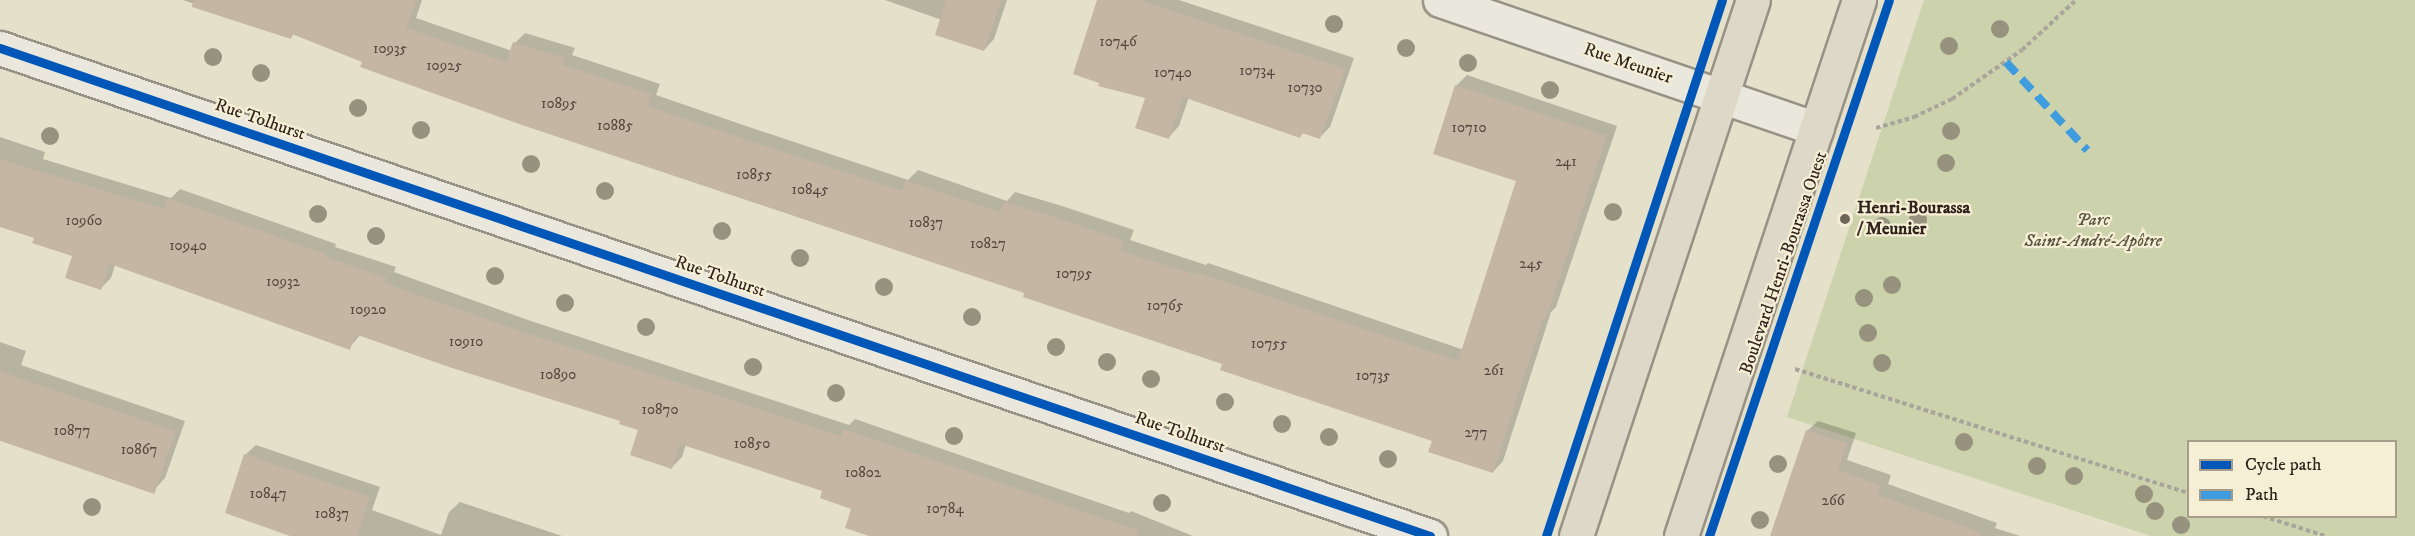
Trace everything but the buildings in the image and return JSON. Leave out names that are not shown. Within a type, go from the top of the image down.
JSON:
[{"type":"main road","points":[[1576,536],[1753,0]]},
{"type":"main road","name":"Boulevard Henri-Bourassa Ouest","points":[[1681,536],[1859,0]]},
{"type":"street","name":"Rue Meunier","points":[[1440,0],[1816,129]]},
{"type":"street","name":"Rue Tolhurst","points":[[0,48],[1430,536]]},
{"type":"path","points":[[1876,128],[1914,117],[1952,99],[2022,50],[2076,0]]},
{"type":"path","points":[[1795,369],[2187,493]]},
{"type":"path","points":[[2269,518],[2325,536]]},
{"type":"green space","name":"Parc Saint-André-Apôtre","points":[[1924,0],[2415,0],[2415,536],[2151,536],[1787,417]]},
{"type":"marked path","points":[[2006,62],[2087,150]]},
{"type":"cycle path","points":[[1546,536],[1722,0]]},
{"type":"cycle path","points":[[1709,536],[1889,0]]},
{"type":"cycle path","points":[[0,48],[1430,536]]},
{"type":"place","name":"Henri-Bourassa / Meunier","points":[[1845,219]]}]
